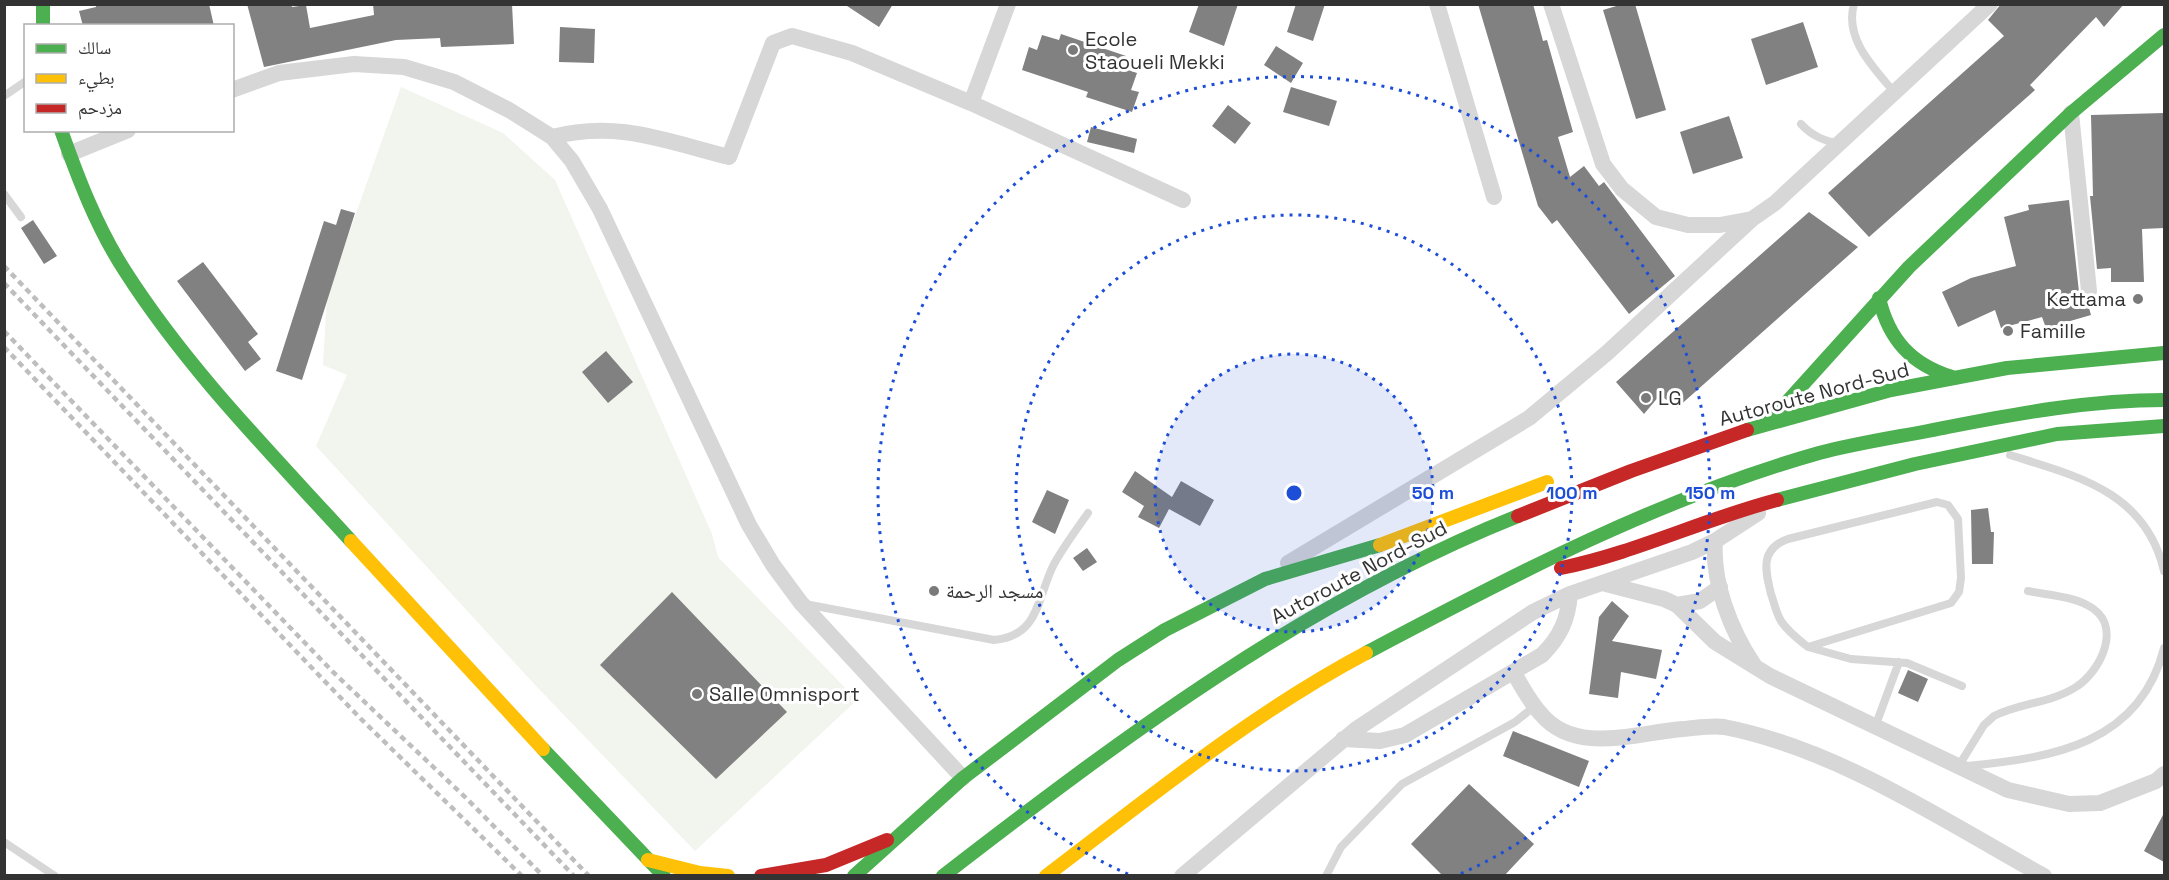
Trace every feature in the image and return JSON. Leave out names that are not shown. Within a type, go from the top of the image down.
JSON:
[{"type":"main road","points":[[43,4],[44,24]]},
{"type":"main road","points":[[1769,422],[1879,298],[2071,113],[2164,35]]},
{"type":"main road","points":[[62,132],[92,209],[124,270],[194,369],[464,666],[664,876]]},
{"type":"main road","points":[[1879,298],[1882,318],[1890,335],[1902,351],[1925,368],[1952,377]]},
{"type":"main road","name":"Autoroute Nord-Sud","points":[[943,876],[1136,729],[1282,634],[1466,537],[1631,471],[1769,422],[1952,377],[2007,368],[2164,353]]},
{"type":"main road","points":[[1046,876],[1220,744],[1316,679],[1605,532],[1720,485],[1820,453],[2053,409],[2132,400],[2164,400]]},
{"type":"main road","points":[[2053,409],[2057,434]]},
{"type":"main road","points":[[1531,569],[1561,568],[1592,562],[1712,518],[1989,448],[2057,434],[2164,426]]},
{"type":"main road","points":[[1589,472],[1631,471]]},
{"type":"main road","points":[[854,876],[963,778],[1118,660],[1165,630],[1265,579],[1356,554],[1559,478]]},
{"type":"main road","points":[[761,876],[824,866],[864,852],[901,833]]},
{"type":"main road","points":[[648,860],[700,873],[728,876]]},
{"type":"street","points":[[970,103],[1008,4]]},
{"type":"street","points":[[1437,4],[1494,197]]},
{"type":"street","points":[[1551,4],[1603,164],[1622,189],[1656,217],[1688,225],[1720,225],[1752,219]]},
{"type":"street","points":[[1265,579],[1315,546],[1529,418],[1607,353],[1752,219],[1775,203],[1990,4]]},
{"type":"street","points":[[552,137],[598,129],[623,130],[729,158],[772,42],[792,36],[852,53],[970,103],[1183,200]]},
{"type":"street","points":[[234,89],[279,73],[354,64],[404,67],[454,82],[482,95],[552,137],[572,161],[600,209],[749,525],[773,565],[801,603],[963,778]]},
{"type":"street","points":[[2071,113],[2089,291]]},
{"type":"street","points":[[69,154],[123,132]]},
{"type":"street","points":[[1182,876],[1343,739],[1533,612],[1570,594],[1670,560],[1715,541],[1776,500]]},
{"type":"street","points":[[1715,541],[1715,569],[1720,587],[1742,646],[1757,669]]},
{"type":"street","points":[[1605,583],[1650,593],[1677,605],[1716,642],[1757,669],[1875,728],[2008,790],[2069,804],[2100,802],[2136,790],[2164,774]]},
{"type":"street","points":[[1677,605],[1700,601],[1720,587]]},
{"type":"street","points":[[1343,739],[1380,741],[1406,735],[1514,673],[1542,655],[1554,643],[1566,620],[1570,594]]},
{"type":"street","points":[[1514,673],[1535,706],[1558,729],[1577,736],[1601,739],[1721,726],[1776,741],[1821,756],[2044,876]]},
{"type":"lane","points":[[1854,4],[1854,33],[1863,55],[1894,92]]},
{"type":"lane","points":[[4,96],[24,82]]},
{"type":"lane","points":[[1801,124],[1809,133],[1820,139],[1839,144]]},
{"type":"lane","points":[[4,194],[21,217]]},
{"type":"lane","points":[[1989,448],[2076,475],[2116,497],[2148,531],[2162,559],[2164,571]]},
{"type":"lane","points":[[1808,647],[1951,603],[1961,585],[1958,519],[1953,508],[1943,503],[1931,503],[1788,539],[1772,548],[1765,566],[1780,620],[1791,634],[1808,647],[1851,659],[1899,662],[1917,666],[1962,686]]},
{"type":"lane","points":[[801,603],[994,640],[1013,636],[1029,625],[1053,566],[1088,513]]},
{"type":"lane","points":[[1958,767],[1984,725],[1994,716],[2076,687],[2088,677],[2103,654],[2108,636],[2102,619],[2096,611],[2080,602],[2028,591]]},
{"type":"lane","points":[[1958,767],[2050,756],[2090,740],[2120,721],[2144,694],[2161,663],[2164,648]]},
{"type":"lane","points":[[1875,728],[1899,662]]},
{"type":"lane","points":[[1326,876],[1341,847],[1402,784],[1515,722],[1535,706]]},
{"type":"lane","points":[[4,842],[55,876]]},
{"type":"shaded area","points":[[401,87],[503,133],[555,180],[712,534],[718,557],[857,700],[695,851],[537,687],[316,446],[347,375],[323,365],[327,295]]},
{"type":"building","points":[[96,4],[209,4],[214,24],[82,24],[79,11],[96,7]]},
{"type":"building","points":[[247,4],[291,4],[292,7],[306,5],[310,28],[374,15],[373,4],[512,4],[514,44],[441,47],[440,38],[396,40],[264,67]]},
{"type":"building","points":[[844,4],[893,4],[879,27]]},
{"type":"building","points":[[1199,4],[1238,4],[1224,46],[1189,32]]},
{"type":"building","points":[[1296,4],[1325,4],[1313,41],[1287,32]]},
{"type":"building","points":[[1478,4],[1533,4],[1543,41],[1547,40],[1573,132],[1558,137],[1570,177],[1584,166],[1599,186],[1604,182],[1675,276],[1629,314],[1557,220],[1552,224],[1538,206]]},
{"type":"building","points":[[1623,4],[1635,4],[1666,110],[1636,119],[1603,10]]},
{"type":"building","points":[[2001,4],[2124,4],[2104,27],[2096,17],[2030,85],[2035,90],[1869,237],[1828,193],[2004,36],[1988,20]]},
{"type":"building","points":[[1803,22],[1818,67],[1766,85],[1751,39]]},
{"type":"building","points":[[560,27],[595,29],[594,63],[559,62]]},
{"type":"building","points":[[1061,34],[1126,56],[1122,68],[1137,73],[1131,90],[1139,92],[1132,112],[1086,97],[1088,92],[1022,70],[1029,47],[1037,50],[1042,35],[1059,40]]},
{"type":"building","points":[[1276,46],[1303,63],[1291,83],[1264,65]]},
{"type":"building","points":[[1291,87],[1337,101],[1329,126],[1283,112]]},
{"type":"building","points":[[1228,105],[1251,123],[1235,144],[1212,126]]},
{"type":"building","points":[[2164,113],[2164,228],[2142,229],[2144,282],[2111,282],[2111,268],[2097,269],[2090,196],[2093,196],[2091,115]]},
{"type":"building","points":[[1729,116],[1743,158],[1693,174],[1680,132]]},
{"type":"building","points":[[1091,127],[1137,139],[1134,153],[1087,142]]},
{"type":"building","points":[[2069,200],[2079,292],[2087,301],[2091,315],[2046,328],[2042,317],[2001,328],[1995,310],[1958,327],[1942,292],[1971,278],[2016,266],[2004,217],[2029,210],[2028,205]]},
{"type":"building","points":[[341,209],[355,213],[302,380],[276,371],[324,221],[336,225]]},
{"type":"building","points":[[1809,212],[1858,247],[1677,408],[1660,395],[1644,414],[1616,382]]},
{"type":"building","points":[[33,220],[57,256],[44,264],[21,228]]},
{"type":"building","points":[[203,262],[258,334],[248,342],[261,359],[245,371],[177,281]]},
{"type":"building","points":[[606,351],[633,382],[608,403],[582,372]]},
{"type":"building","points":[[1135,471],[1172,497],[1181,481],[1214,500],[1200,526],[1169,509],[1159,528],[1138,517],[1144,506],[1122,492]]},
{"type":"building","points":[[1047,490],[1069,500],[1055,534],[1032,522]]},
{"type":"building","points":[[1988,508],[1991,532],[1994,532],[1993,564],[1972,564],[1971,510]]},
{"type":"building","points":[[1087,548],[1097,562],[1083,571],[1073,558]]},
{"type":"building","points":[[672,592],[787,712],[716,779],[600,665]]},
{"type":"building","points":[[1612,601],[1629,616],[1612,641],[1662,650],[1656,679],[1621,672],[1618,698],[1589,694],[1599,617]]},
{"type":"building","points":[[1908,670],[1928,679],[1918,702],[1898,693]]},
{"type":"building","points":[[1513,731],[1589,761],[1579,787],[1503,756]]},
{"type":"building","points":[[1469,784],[1534,844],[1504,876],[1443,876],[1411,844]]},
{"type":"building","points":[[2164,813],[2164,862],[2144,851]]},
{"type":"railway","points":[[4,266],[589,876]]},
{"type":"railway","points":[[4,283],[574,876]]},
{"type":"railway","points":[[4,331],[333,672],[465,797],[543,876]]},
{"type":"railway","points":[[4,347],[361,719],[522,876]]},
{"type":"traffic: fast","points":[[43,4],[43,24]]},
{"type":"traffic: fast","points":[[1769,422],[1909,267],[2071,113],[2164,35]]},
{"type":"traffic: fast","points":[[62,132],[81,184],[106,238],[150,308],[232,411],[351,541]]},
{"type":"traffic: fast","points":[[1879,298],[1889,326],[1904,348],[1925,365],[1952,377]]},
{"type":"traffic: fast","points":[[1747,430],[1891,390],[2007,368],[2164,353]]},
{"type":"traffic: fast","points":[[1366,653],[1587,541],[1702,492],[1760,471],[1835,449],[2002,417],[2110,402],[2164,400]]},
{"type":"traffic: fast","points":[[1777,500],[1915,464],[2057,434],[2164,426]]},
{"type":"traffic: fast","points":[[943,876],[1079,773],[1218,676],[1290,631],[1364,589],[1440,550],[1518,516]]},
{"type":"traffic: fast","points":[[854,876],[963,778],[1118,660],[1165,630],[1265,579],[1380,545]]},
{"type":"traffic: fast","points":[[543,749],[664,876]]},
{"type":"traffic: slow","points":[[1380,545],[1547,482]]},
{"type":"traffic: slow","points":[[351,541],[543,749]]},
{"type":"traffic: slow","points":[[1046,876],[1241,730],[1323,677],[1366,653]]},
{"type":"traffic: slow","points":[[648,860],[700,873],[728,876]]},
{"type":"traffic: jam","points":[[1518,516],[1631,471],[1747,430]]},
{"type":"traffic: jam","points":[[1561,568],[1616,554],[1777,500]]},
{"type":"traffic: jam","points":[[761,876],[826,865],[887,840]]},
{"type":"place","name":"Ecole Staoueli Mekki","points":[[1073,50]]},
{"type":"place","name":"Kettama","points":[[2138,299]]},
{"type":"place","name":"Famille","points":[[2008,331]]},
{"type":"place","name":"LG","points":[[1646,398]]},
{"type":"place","name":"مسجد الرحمة","points":[[934,591]]},
{"type":"place","name":"Salle Omnisport","points":[[697,694]]}]
